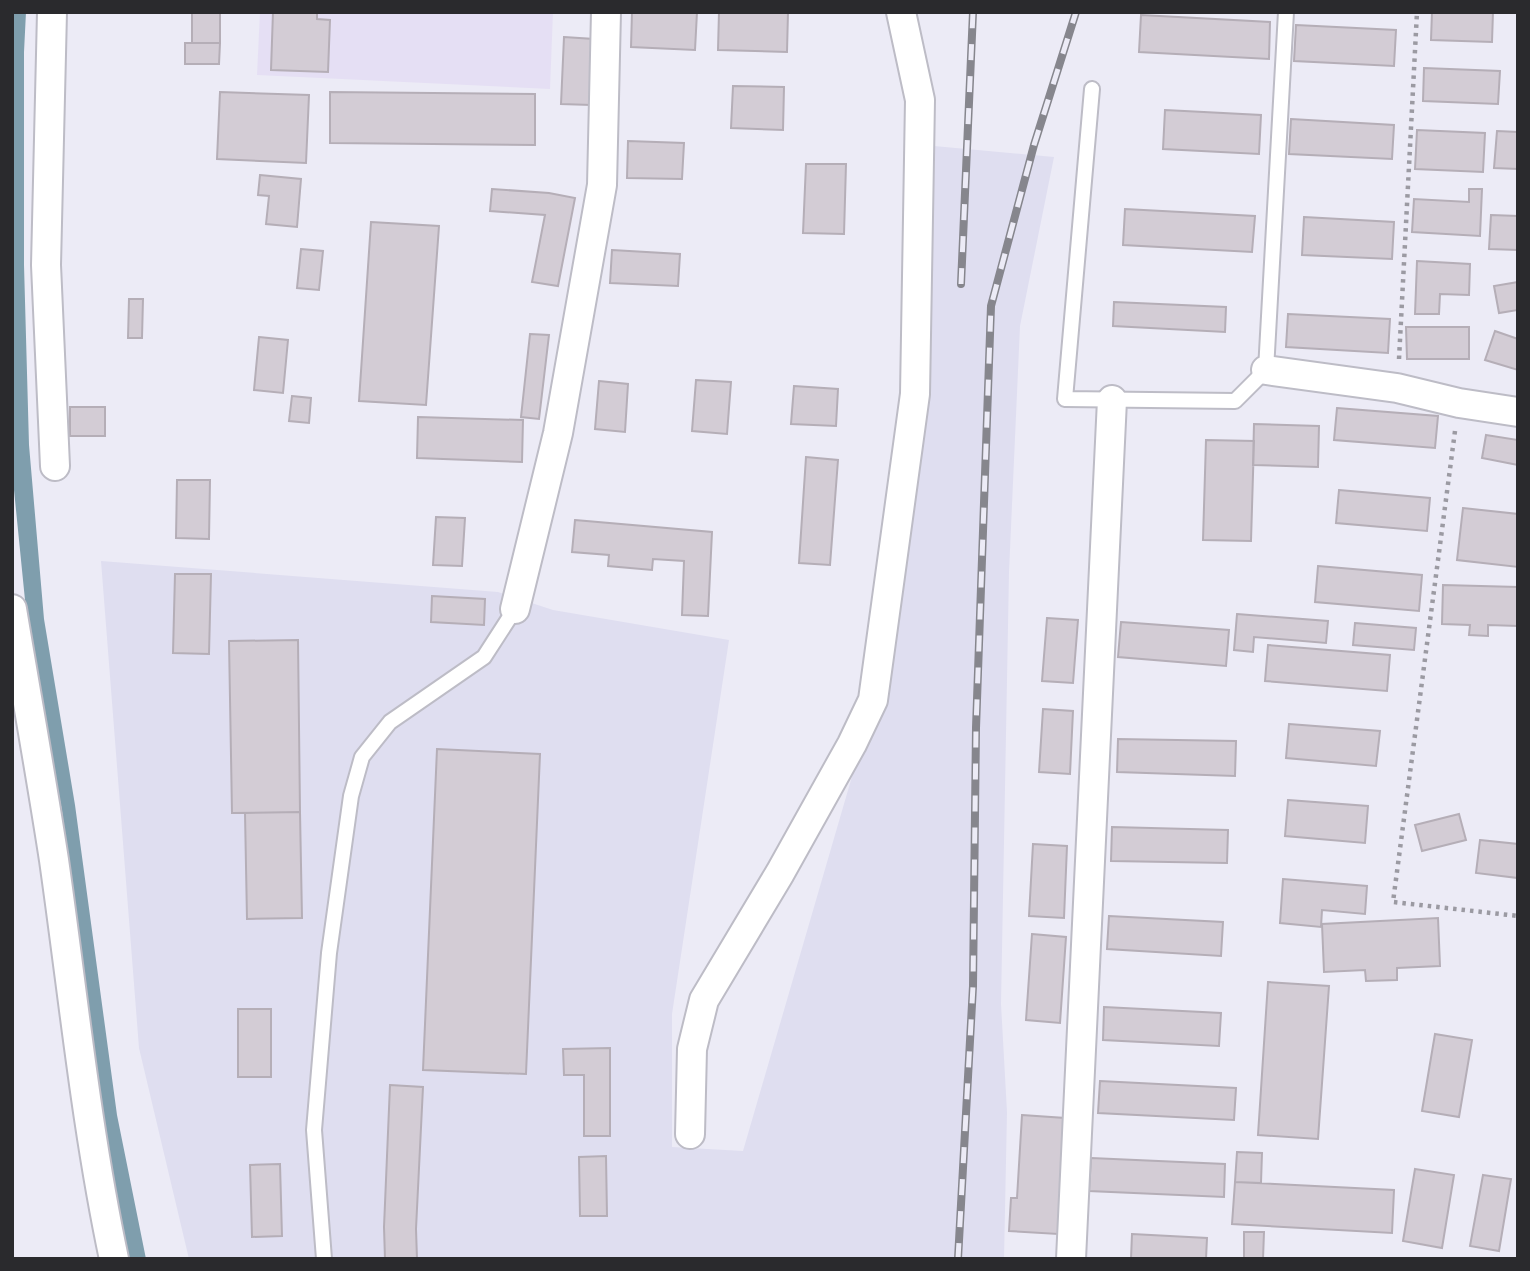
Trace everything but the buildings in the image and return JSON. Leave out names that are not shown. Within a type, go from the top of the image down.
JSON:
[{"type":"street","points":[[52,12],[46,265],[55,466]]},
{"type":"street","points":[[515,609],[558,433],[602,185],[606,12]]},
{"type":"street","points":[[690,1134],[692,1049],[704,1000],[852,744],[873,700],[915,394],[920,100],[901,12]]},
{"type":"street","points":[[1266,370],[1397,388],[1459,403],[1518,412]]},
{"type":"street","points":[[1071,1259],[1112,400]]},
{"type":"street","points":[[12,609],[54,861],[101,1198],[114,1259]]},
{"type":"lane","points":[[1092,89],[1065,399],[1234,401],[1266,370],[1286,12]]},
{"type":"lane","points":[[324,1259],[314,1130],[329,953],[351,796],[362,757],[390,722],[484,657],[515,609]]},
{"type":"path","points":[[1397,388],[1417,12]]},
{"type":"path","points":[[1459,403],[1393,902],[1518,916]]},
{"type":"shaded area","points":[[12,12],[26,12],[24,265],[29,445],[44,619],[75,805],[117,1115],[146,1259],[126,1259],[84,1002],[62,811],[27,620],[14,490],[12,426]]},
{"type":"shaded area","points":[[260,12],[553,12],[550,89],[257,75]]},
{"type":"shaded area","points":[[934,146],[1054,157],[1020,326],[1009,572],[1001,1004],[1007,1112],[1004,1259],[189,1259],[139,1048],[101,561],[498,592],[553,610],[729,640],[672,1014],[672,1147],[743,1151],[860,749],[927,370]]},
{"type":"railway","points":[[961,284],[973,12]]},
{"type":"railway","points":[[958,1259],[973,986],[976,728],[991,306],[1034,145],[1076,12]]}]
